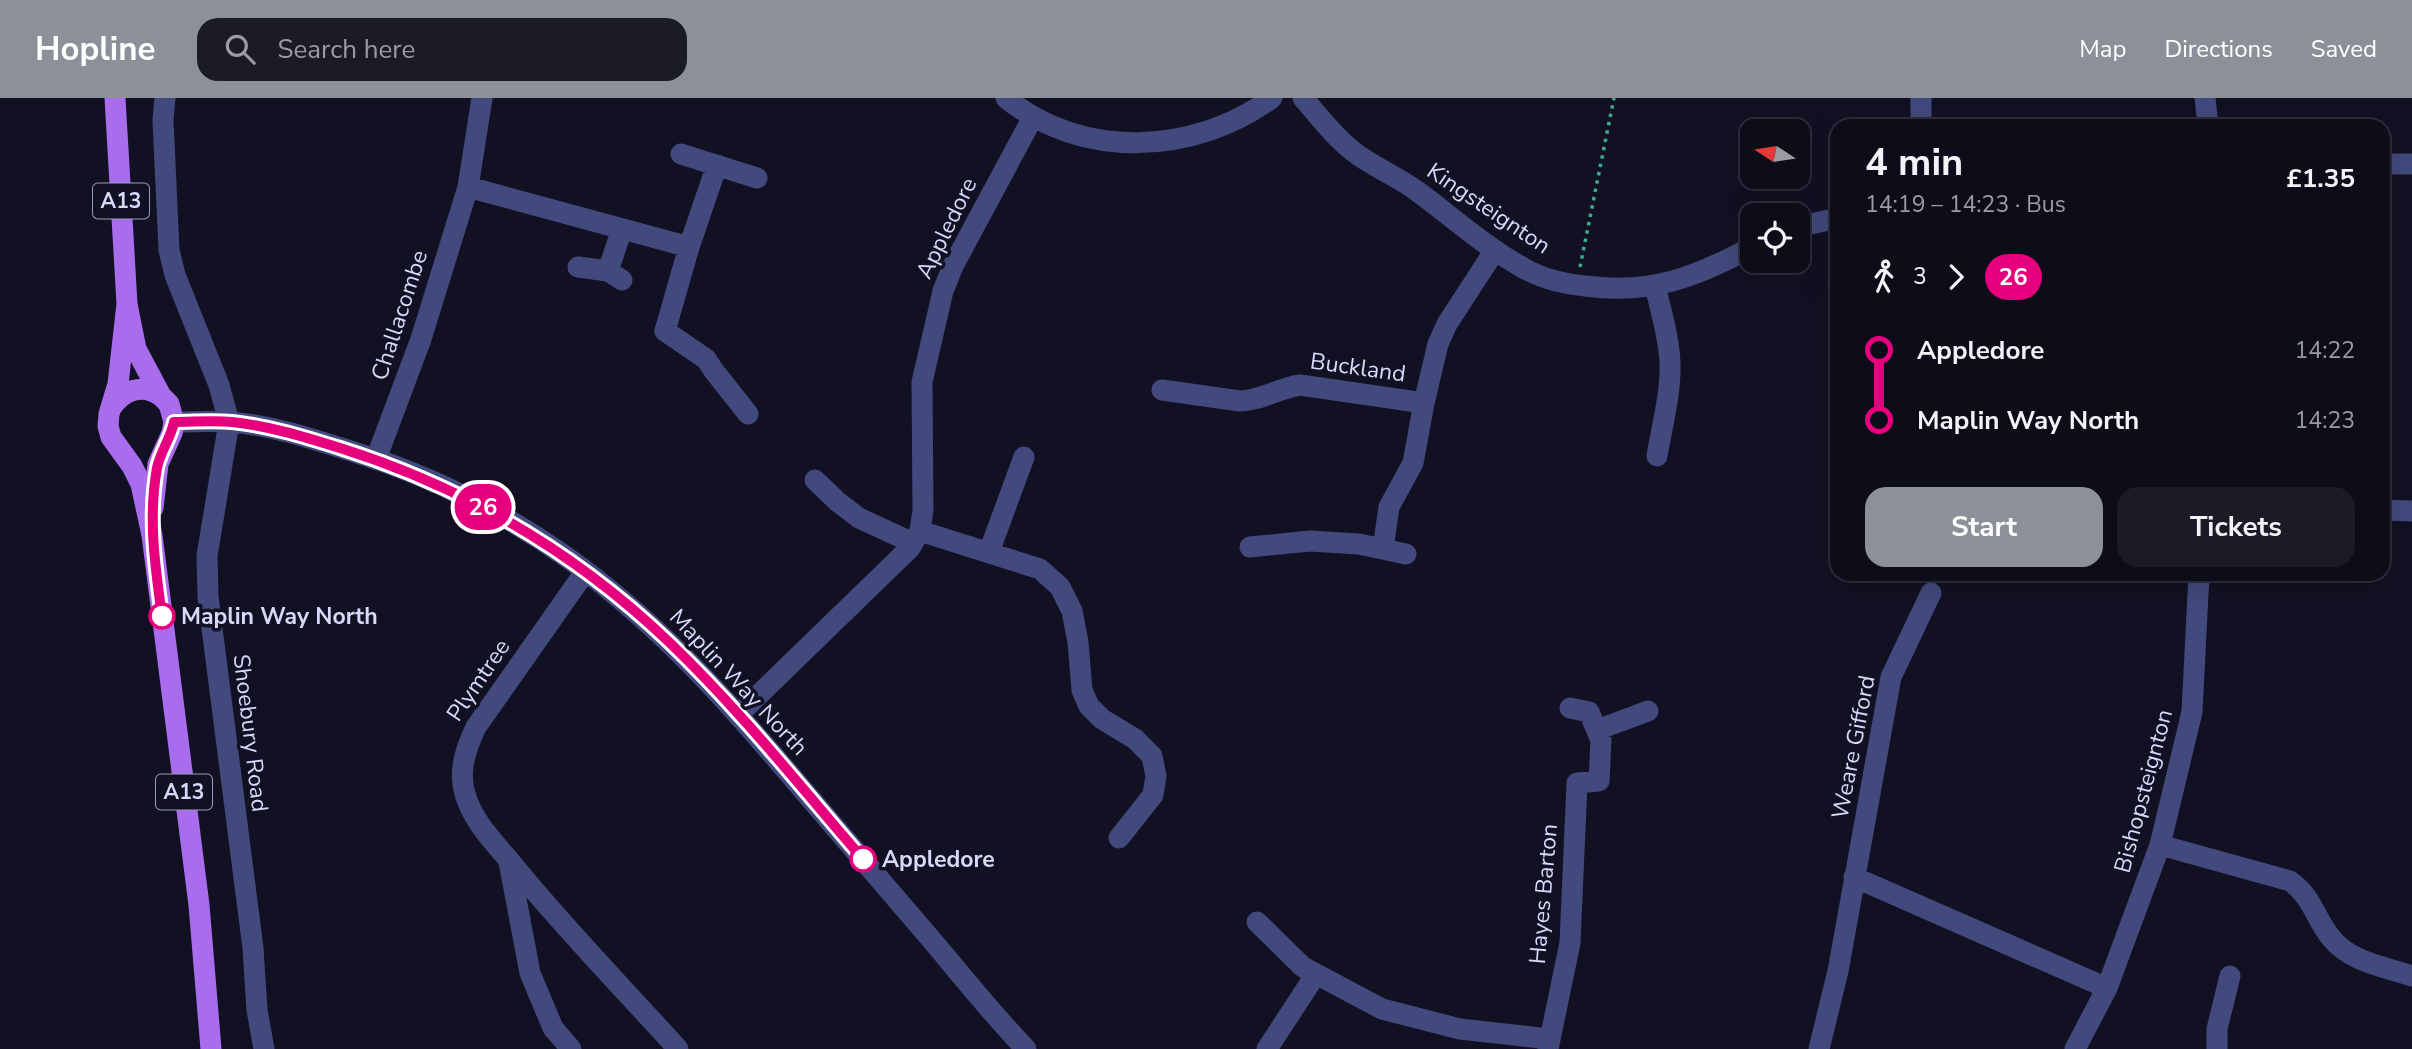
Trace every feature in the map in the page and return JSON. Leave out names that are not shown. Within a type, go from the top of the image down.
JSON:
[{"type":"main road","name":"A13","points":[[115,98],[127,304],[136,349],[161,396],[169,404],[174,422],[158,464],[152,535]]},
{"type":"main road","name":"A13","points":[[127,304],[118,384],[108,426],[111,437],[141,484],[152,535],[199,905],[211,1049]]},
{"type":"main road","points":[[111,408],[118,398],[134,390],[145,389],[161,396]]},
{"type":"main road","points":[[118,446],[128,452],[149,454],[166,443]]},
{"type":"street","name":"Shoebury Road","points":[[165,98],[163,120],[169,250],[175,275],[219,385],[229,422],[207,556],[208,597],[253,948],[257,1010],[264,1049]]},
{"type":"street","name":"Challacombe","points":[[376,459],[421,339],[468,187],[482,98]]},
{"type":"street","points":[[1006,98],[1033,117],[1091,138],[1144,143],[1198,135],[1248,114],[1272,98]]},
{"type":"street","name":"Kingsteignton","points":[[1303,98],[1353,152],[1416,190],[1522,268],[1555,281],[1630,289],[1655,286],[1691,276],[1740,254]]},
{"type":"street","points":[[1921,98],[1921,119]]},
{"type":"street","points":[[2205,98],[2207,119]]},
{"type":"street","name":"Appledore","points":[[916,537],[923,510],[922,382],[943,291],[953,266],[1033,117]]},
{"type":"street","points":[[681,154],[757,177]]},
{"type":"street","points":[[2390,164],[2412,164]]},
{"type":"street","points":[[717,165],[689,247],[665,331],[706,359],[748,414]]},
{"type":"street","points":[[468,187],[689,247]]},
{"type":"street","points":[[1810,224],[1830,220]]},
{"type":"street","points":[[578,267],[615,276],[622,229]]},
{"type":"street","name":"Buckland","points":[[1383,549],[1389,507],[1413,463],[1438,344],[1447,324],[1496,250]]},
{"type":"street","points":[[1655,286],[1670,364],[1657,456]]},
{"type":"street","name":"Buckland","points":[[1162,390],[1251,401],[1284,387],[1300,384],[1424,403]]},
{"type":"street","name":"Maplin Way North","points":[[174,422],[229,422],[293,433],[376,459],[414,473],[471,500],[526,530],[584,572],[623,601],[670,643],[739,714],[1026,1049]]},
{"type":"street","points":[[989,552],[1024,457]]},
{"type":"street","points":[[815,480],[859,518],[916,537],[989,552],[1040,569],[1060,587],[1072,611],[1083,690],[1088,706],[1102,719],[1135,739],[1152,756],[1156,776],[1153,795],[1119,838]]},
{"type":"street","points":[[2390,510],[2412,511]]},
{"type":"street","points":[[739,714],[886,573],[916,537]]},
{"type":"street","points":[[1251,547],[1310,541],[1359,544],[1406,554]]},
{"type":"street","name":"Plymtree","points":[[584,572],[476,727],[466,747],[462,772],[464,791],[471,811],[552,913],[678,1049]]},
{"type":"street","name":"Bishopsteignton","points":[[2075,1049],[2107,988],[2161,845],[2192,712],[2199,581]]},
{"type":"street","name":"Weare Gifford","points":[[1819,1049],[1838,971],[1891,677],[1931,593]]},
{"type":"street","points":[[1570,708],[1589,712],[1597,730],[1648,711]]},
{"type":"street","name":"Hayes Barton","points":[[1548,1044],[1570,943],[1577,783],[1600,781],[1601,740],[1597,730]]},
{"type":"street","points":[[2161,845],[2290,881],[2301,888],[2312,902],[2332,939],[2345,950],[2361,960],[2412,976]]},
{"type":"street","name":"Plymtree","points":[[509,860],[530,973],[553,1028],[570,1049]]},
{"type":"street","points":[[1854,877],[2107,988]]},
{"type":"street","points":[[522,926],[552,913]]},
{"type":"street","points":[[1258,922],[1304,967],[1382,1009],[1460,1029],[1548,1044]]},
{"type":"street","points":[[1267,1049],[1317,974]]},
{"type":"street","points":[[2217,1049],[2217,1029],[2230,976]]},
{"type":"path","points":[[1576,285],[1614,98]]},
{"type":"bus line","name":"26","points":[[162,616],[152,535],[158,464],[174,422],[257,425],[293,433],[376,459],[414,473],[526,530],[623,601],[670,643],[739,714],[863,859]]},
{"type":"place","name":"Maplin Way North","points":[[162,616]]},
{"type":"place","name":"Appledore","points":[[863,859]]}]
